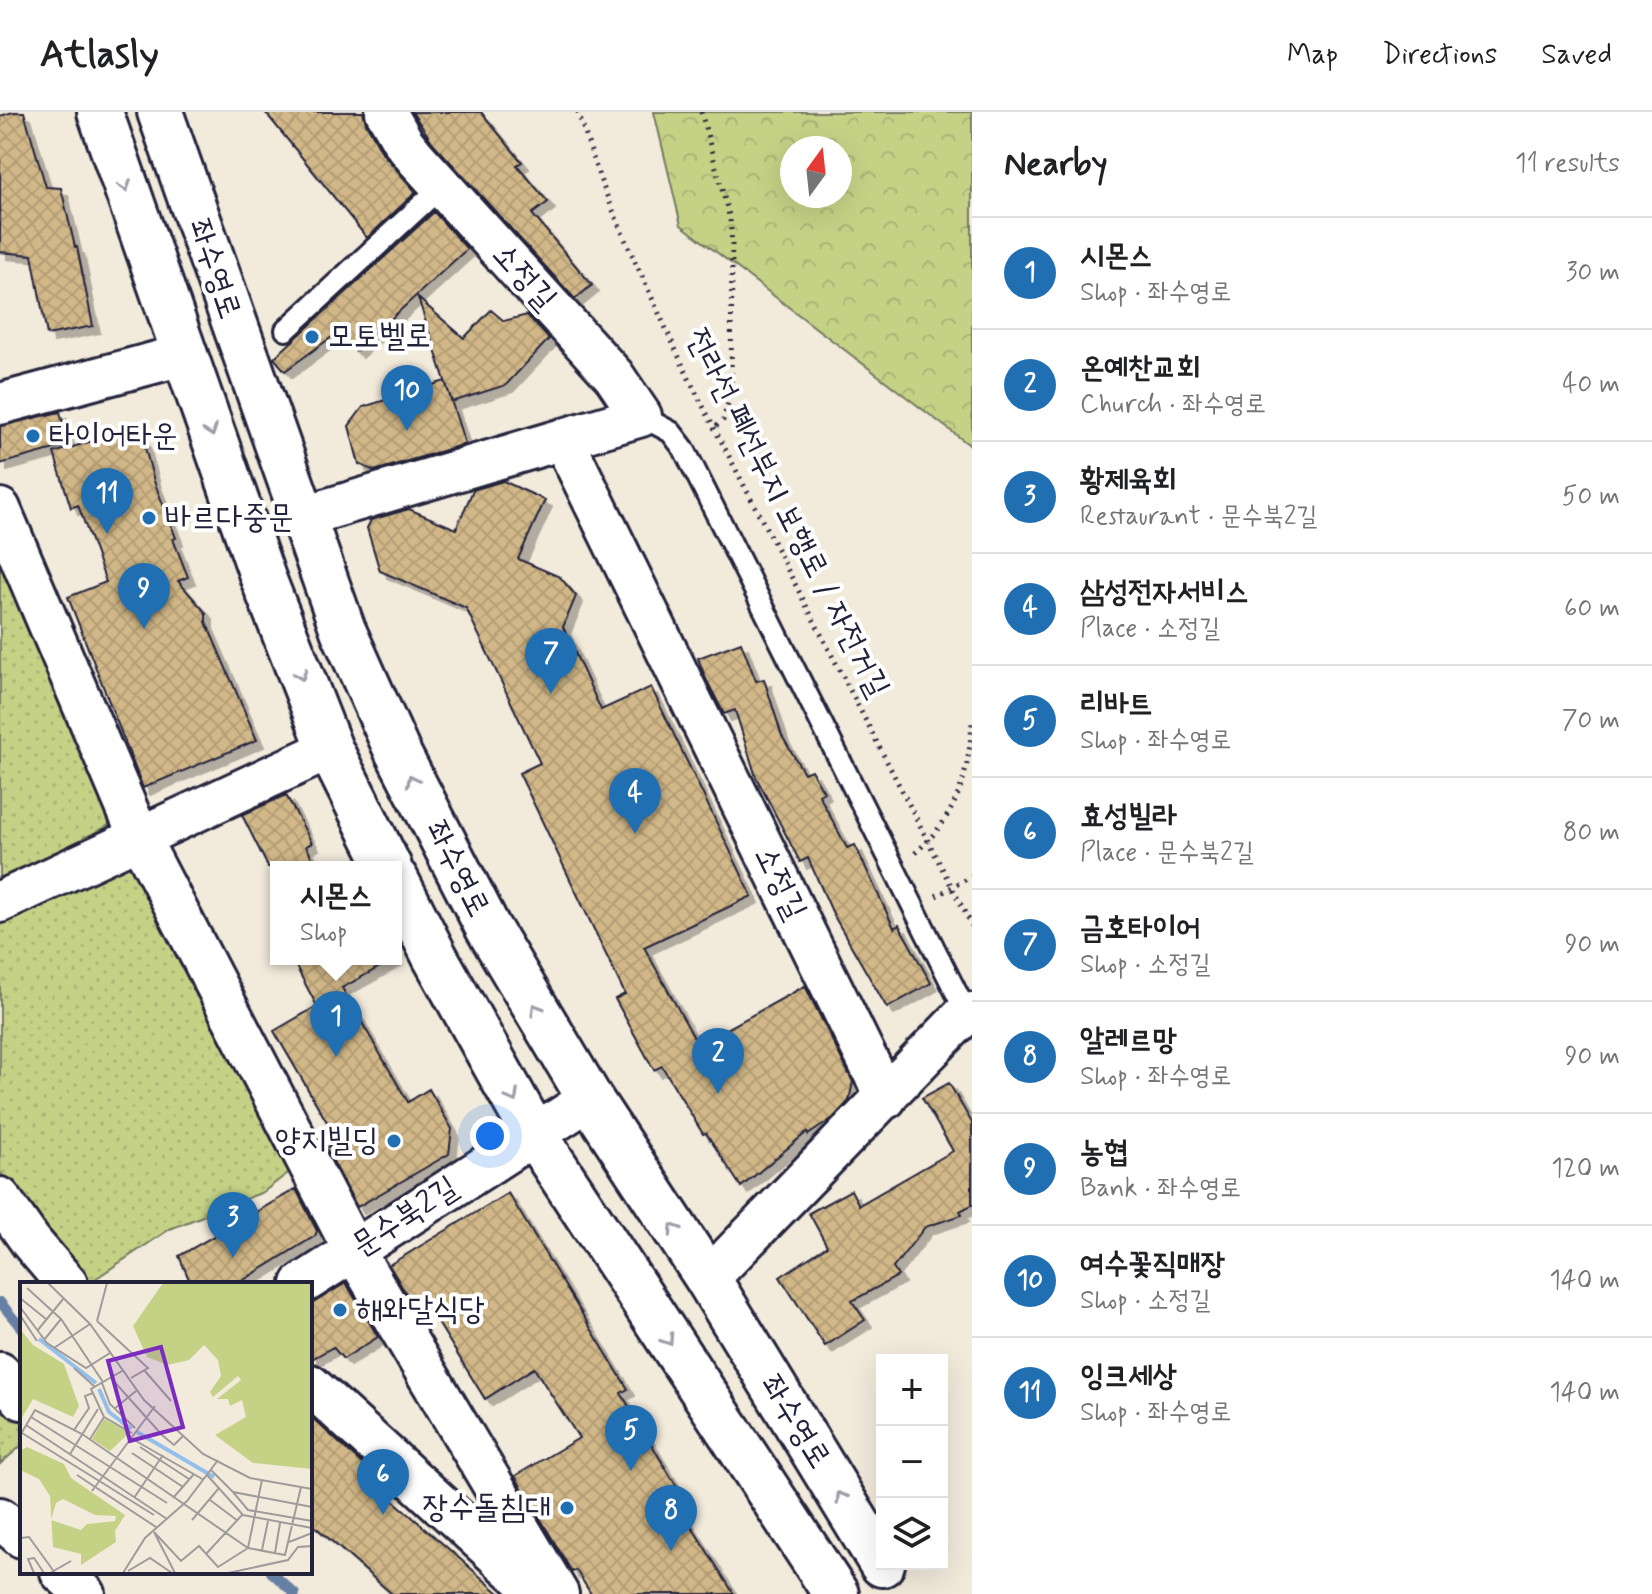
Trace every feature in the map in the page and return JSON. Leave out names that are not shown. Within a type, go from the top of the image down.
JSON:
[{"type":"main road","name":"좌수영로","points":[[100,112],[263,578],[330,749],[386,861]]},
{"type":"main road","name":"좌수영로","points":[[160,112],[301,517],[343,630],[397,751],[488,928],[590,1099],[708,1279],[876,1554]]},
{"type":"main road","name":"좌수영로","points":[[402,892],[534,1134],[836,1594]]},
{"type":"main road","points":[[435,957],[488,928]]},
{"type":"main road","name":"좌수영로","points":[[886,1570],[901,1594]]},
{"type":"street","name":"소정길","points":[[386,112],[403,142],[614,376],[641,416]]},
{"type":"street","points":[[0,404],[183,355]]},
{"type":"street","points":[[301,517],[641,416]]},
{"type":"street","name":"소정길","points":[[563,439],[886,1098]]},
{"type":"street","points":[[0,509],[139,837],[354,1251],[558,1594]]},
{"type":"street","points":[[0,902],[330,749]]},
{"type":"street","points":[[708,1279],[969,1018]]},
{"type":"street","name":"문수북2길","points":[[305,1282],[590,1099]]},
{"type":"street","points":[[0,1198],[31,1242],[65,1282]]},
{"type":"street","points":[[0,1373],[20,1397]]},
{"type":"street","points":[[312,1387],[539,1594]]},
{"type":"street","points":[[20,1495],[0,1515],[20,1535]]},
{"type":"street","points":[[63,1574],[85,1594]]},
{"type":"lane","points":[[286,330],[441,187]]},
{"type":"lane","points":[[641,416],[662,425],[684,449],[969,1018]]},
{"type":"path","name":"전라선 폐선부지 보행로 / 자전거길","points":[[578,112],[600,179],[624,237],[715,429],[972,926]]},
{"type":"path","points":[[701,112],[730,219],[732,245],[731,393],[723,420],[715,429]]},
{"type":"path","points":[[928,841],[949,815],[958,796],[967,765],[972,723]]},
{"type":"path","points":[[914,908],[972,876]]},
{"type":"green space","points":[[654,112],[972,112],[972,447],[681,225]]},
{"type":"green space","points":[[0,543],[114,803],[108,826],[0,880]]},
{"type":"green space","points":[[118,859],[146,868],[296,1167],[263,1192],[170,1229],[88,1282],[0,1172],[0,917]]},
{"type":"green space","points":[[0,1390],[20,1413],[20,1447],[0,1464]]},
{"type":"building","points":[[24,112],[46,187],[61,188],[93,326],[47,335],[32,255],[0,252],[0,116]]},
{"type":"building","points":[[265,112],[363,112],[383,154],[416,192],[367,238]]},
{"type":"building","points":[[412,112],[481,112],[522,162],[517,165],[548,202],[532,214],[592,285],[575,299],[433,143]]},
{"type":"building","points":[[434,212],[467,249],[356,351],[342,338],[338,341],[333,336],[285,371],[274,358]]},
{"type":"building","points":[[418,298],[464,338],[491,310],[504,321],[527,315],[549,339],[506,385],[452,402]]},
{"type":"building","points":[[445,381],[465,444],[374,471],[359,464],[349,426],[363,407]]},
{"type":"building","name":"타이어타운","points":[[60,412],[69,445],[0,464],[0,426]]},
{"type":"building","points":[[139,426],[154,481],[188,577],[178,581],[206,613],[206,622],[257,740],[143,788],[68,597],[106,582],[78,505],[71,508],[54,453]]},
{"type":"building","points":[[503,481],[545,500],[518,559],[560,577],[576,596],[563,627],[601,710],[651,687],[752,896],[644,947],[698,1045],[805,986],[853,1082],[849,1101],[833,1118],[808,1135],[807,1132],[741,1187],[706,1133],[703,1134],[662,1066],[654,1070],[615,999],[625,994],[519,773],[540,763],[466,608],[380,571],[367,528],[371,520],[409,509],[456,529],[473,490]]},
{"type":"building","points":[[741,642],[756,681],[764,679],[782,736],[804,773],[811,770],[824,792],[819,795],[847,848],[855,845],[894,928],[899,925],[931,983],[887,1008],[834,916],[808,858],[800,862],[756,777],[735,710],[724,714],[706,679],[698,658]]},
{"type":"building","points":[[286,795],[312,843],[306,846],[314,861],[270,861],[268,867],[242,815]]},
{"type":"building","points":[[295,965],[383,965],[342,988],[408,1102],[429,1089],[452,1129],[449,1154],[357,1207],[326,1148],[338,1141],[274,1031],[317,1006]]},
{"type":"building","points":[[949,1083],[972,1123],[972,1205],[960,1211],[962,1215],[925,1227],[893,1268],[898,1276],[852,1301],[865,1320],[825,1346],[780,1277],[827,1246],[809,1213],[851,1190],[859,1205],[953,1151],[922,1098]]},
{"type":"building","points":[[296,1189],[317,1231],[315,1236],[240,1282],[190,1282],[179,1256]]},
{"type":"building","points":[[508,1193],[628,1389],[621,1393],[687,1504],[680,1508],[734,1594],[591,1594],[576,1570],[572,1572],[515,1476],[579,1438],[534,1368],[485,1399],[427,1305],[417,1312],[389,1265]]},
{"type":"building","points":[[346,1283],[378,1337],[343,1359],[333,1347],[312,1359],[312,1304]]},
{"type":"building","points":[[312,1418],[374,1475],[370,1480],[500,1594],[392,1594],[312,1524]]},
{"type":"waterway","points":[[0,1302],[20,1327]]},
{"type":"waterway","points":[[273,1574],[295,1594]]},
{"type":"place","name":"모토벨로","points":[[312,337]]},
{"type":"place","name":"여수꽃직매장","points":[[407,431]]},
{"type":"place","name":"타이어타운","points":[[33,436]]},
{"type":"place","name":"바르다중문","points":[[149,518]]},
{"type":"place","name":"잉크세상","points":[[107,534]]},
{"type":"place","name":"농협","points":[[144,629]]},
{"type":"place","name":"금호타이어","points":[[551,694]]},
{"type":"place","name":"삼성전자서비스","points":[[635,834]]},
{"type":"place","name":"시몬스","points":[[336,1057]]},
{"type":"place","name":"온예찬교회","points":[[718,1094]]},
{"type":"place","name":"양지빌딩","points":[[394,1141]]},
{"type":"place","name":"황제육회","points":[[233,1258]]},
{"type":"place","name":"해와달식당","points":[[340,1310]]},
{"type":"place","name":"리바트","points":[[631,1471]]},
{"type":"place","name":"장수돌침대","points":[[567,1508]]},
{"type":"place","name":"효성빌라","points":[[383,1515]]},
{"type":"place","name":"알레르망","points":[[671,1551]]}]
